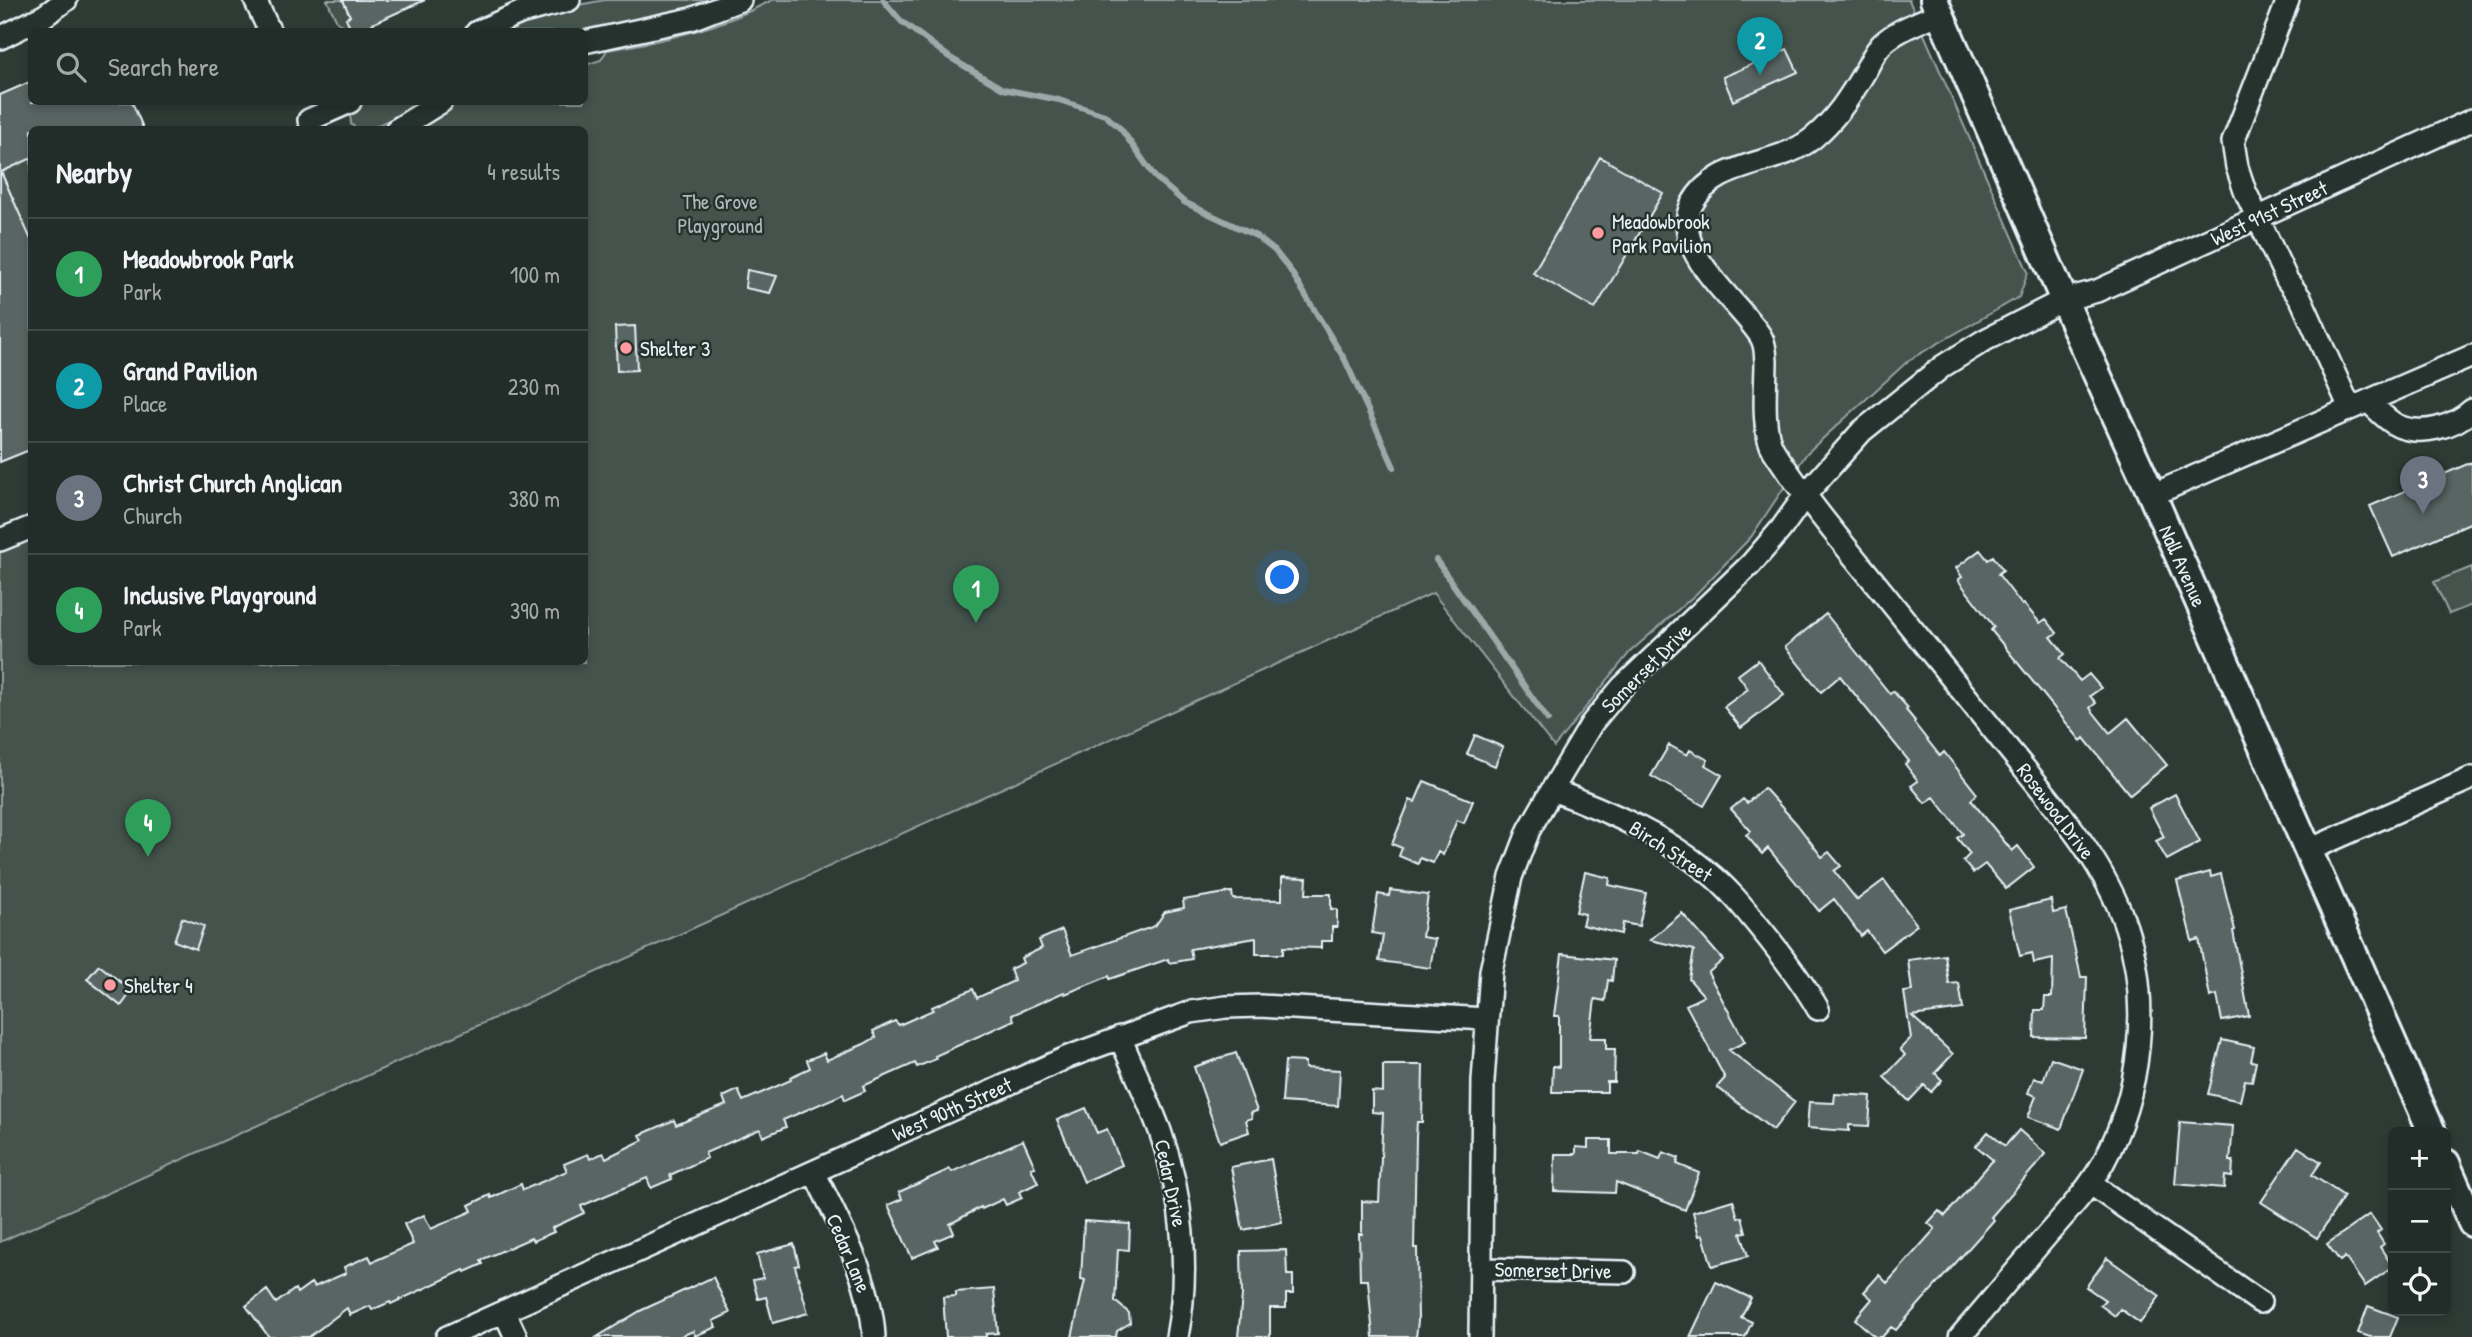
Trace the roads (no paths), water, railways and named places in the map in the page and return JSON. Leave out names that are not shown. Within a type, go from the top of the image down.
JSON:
[{"type":"main road","name":"Nall Avenue","points":[[1937,6],[2063,300],[2152,495],[2430,1127]]},
{"type":"main road","points":[[2451,1175],[2472,1223]]},
{"type":"street","points":[[255,0],[268,28]]},
{"type":"street","points":[[486,28],[520,13],[569,0]]},
{"type":"street","points":[[588,41],[691,19],[740,0]]},
{"type":"street","points":[[2288,0],[2233,142],[2236,167],[2258,219],[2287,280],[2301,299],[2359,405],[2407,429],[2420,430],[2446,426],[2472,410]]},
{"type":"street","points":[[0,38],[56,3]]},
{"type":"street","name":"Rosewood Drive","points":[[1937,6],[1893,34],[1877,48],[1845,104],[1827,126],[1805,144],[1784,155],[1727,172],[1710,180],[1694,200],[1689,212],[1686,234],[1704,267],[1765,343],[1765,426],[1773,449],[1822,518],[2068,822],[2109,884],[2129,941],[2137,976],[2140,1024],[2135,1070],[2123,1116],[2105,1159],[2091,1184],[1960,1337]]},
{"type":"street","points":[[308,117],[342,105]]},
{"type":"street","points":[[402,126],[436,105]]},
{"type":"street","name":"West 91st Street","points":[[2063,300],[2097,291],[2472,120]]},
{"type":"street","name":"Somerset Drive","points":[[1480,1337],[1486,1019],[1491,971],[1511,877],[1529,830],[1592,723],[1622,687],[1751,564],[1782,529],[1806,494],[1862,430],[1943,366],[1985,340],[2063,300]]},
{"type":"street","points":[[2152,495],[2472,356]]},
{"type":"street","points":[[0,540],[28,529]]},
{"type":"street","points":[[2309,850],[2472,778]]},
{"type":"street","name":"Birch Street","points":[[1552,790],[1594,805],[1637,827],[1665,842],[1708,872],[1738,901],[1795,971],[1818,1009]]},
{"type":"street","name":"West 90th Street","points":[[447,1337],[1069,1057],[1191,1012],[1260,1006],[1486,1019]]},
{"type":"street","name":"Cedar Drive","points":[[1119,1037],[1160,1130],[1180,1209],[1184,1259],[1182,1315],[1177,1337]]},
{"type":"street","name":"Cedar Lane","points":[[814,1172],[864,1284],[873,1320],[874,1337]]},
{"type":"street","points":[[2091,1184],[2260,1302]]},
{"type":"street","name":"Somerset Drive","points":[[1482,1269],[1625,1272]]},
{"type":"street","points":[[504,1311],[516,1337]]},
{"type":"waterway","points":[[883,0],[901,21],[949,57],[1003,89],[1059,100],[1105,115],[1121,129],[1155,177],[1184,202],[1256,236],[1275,251],[1290,270],[1345,360],[1394,467]]},
{"type":"waterway","points":[[1436,560],[1548,720]]},
{"type":"place","name":"Grand Pavilion","points":[[1760,75]]},
{"type":"place","name":"Meadowbrook Park Pavilion","points":[[1598,233]]},
{"type":"place","name":"Shelter 3","points":[[626,348]]},
{"type":"place","name":"Christ Church Anglican","points":[[2423,514]]},
{"type":"place","name":"Meadowbrook Park","points":[[976,623]]},
{"type":"place","name":"Inclusive Playground","points":[[148,857]]},
{"type":"place","name":"Shelter 4","points":[[110,985]]},
{"type":"park label","name":"The Grove Playground","points":[[720,213]]}]
